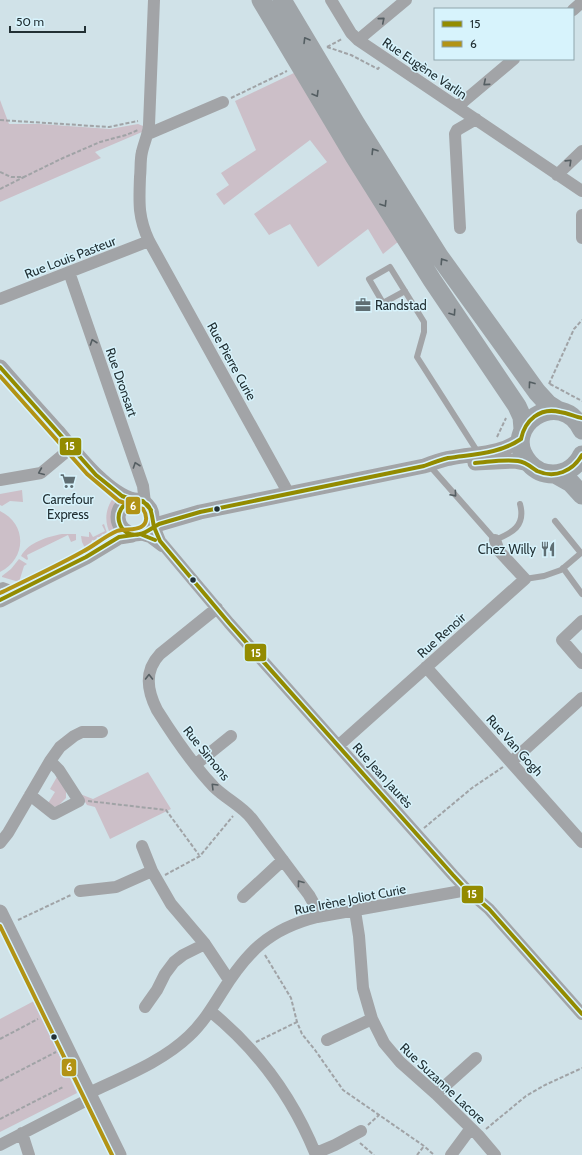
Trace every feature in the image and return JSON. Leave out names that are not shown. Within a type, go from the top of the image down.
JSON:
[{"type":"highway","points":[[260,0],[354,156],[432,280],[517,406],[522,417],[522,453],[529,464],[541,472],[555,474],[562,473],[577,463],[582,455]]},
{"type":"highway","points":[[282,0],[356,124],[447,268],[537,392],[548,404],[558,411]]},
{"type":"highway","points":[[522,434],[529,420],[538,414],[548,411],[565,413],[573,418],[582,430]]},
{"type":"highway","points":[[555,474],[566,480],[582,495]]},
{"type":"street","name":"Rue Pierre Curie","points":[[154,0],[149,126],[141,157],[139,204],[141,220],[149,241],[289,494]]},
{"type":"street","points":[[331,0],[355,36],[406,0]]},
{"type":"street","points":[[574,9],[582,2]]},
{"type":"street","name":"Rue Eugène Varlin","points":[[355,36],[386,59],[582,191]]},
{"type":"street","points":[[457,107],[513,60]]},
{"type":"street","points":[[149,126],[223,102]]},
{"type":"street","points":[[460,228],[455,134],[457,130],[476,119]]},
{"type":"street","points":[[557,175],[582,151]]},
{"type":"street","points":[[582,215],[582,238]]},
{"type":"street","name":"Rue Louis Pasteur","points":[[0,299],[149,241]]},
{"type":"street","name":"Rue Dronsart","points":[[69,272],[143,486],[144,520]]},
{"type":"street","points":[[0,367],[91,470],[124,497],[144,520],[172,520],[200,512],[426,465],[452,458],[479,454],[512,445],[522,434]]},
{"type":"street","points":[[0,480],[41,473],[71,448]]},
{"type":"street","points":[[426,465],[514,461],[529,464]]},
{"type":"street","points":[[0,600],[89,555],[144,520],[159,513],[168,514],[200,512]]},
{"type":"street","name":"Rue Jean Jaurès","points":[[144,520],[217,608],[338,746],[467,890],[488,909],[582,1014]]},
{"type":"street","points":[[168,550],[166,534],[167,527],[172,520]]},
{"type":"street","points":[[495,540],[499,551],[525,579]]},
{"type":"street","name":"Rue Renoir","points":[[338,746],[525,579]]},
{"type":"street","name":"Rue Simons","points":[[217,608],[152,662],[148,676],[153,702],[184,751],[195,765],[217,789],[240,807],[252,819],[309,895],[314,904],[317,917]]},
{"type":"street","points":[[582,622],[562,640],[582,662]]},
{"type":"street","name":"Rue Van Gogh","points":[[426,667],[582,842]]},
{"type":"street","points":[[511,762],[582,698]]},
{"type":"street","points":[[0,843],[8,833],[50,761],[60,747],[77,734],[102,732]]},
{"type":"street","points":[[195,765],[231,736]]},
{"type":"street","points":[[30,796],[54,814],[79,801],[59,770],[50,761]]},
{"type":"street","points":[[142,846],[155,875],[175,909],[206,944],[229,980]]},
{"type":"street","points":[[243,897],[283,860]]},
{"type":"street","points":[[80,891],[116,887],[155,875]]},
{"type":"street","name":"Rue Irène Joliot Curie","points":[[0,1145],[169,1053],[194,1032],[210,1011],[242,962],[259,946],[286,928],[317,917],[467,890]]},
{"type":"street","name":"Rue Suzanne Lacore","points":[[355,911],[360,942],[362,982],[372,1019],[384,1044],[391,1054],[436,1094],[475,1132],[495,1155]]},
{"type":"street","points":[[3,919],[119,1155]]},
{"type":"street","points":[[145,1007],[157,990],[164,974],[174,962],[183,955],[206,944]]},
{"type":"street","points":[[210,1011],[248,1046],[262,1062],[282,1089],[301,1121],[316,1154],[357,1134]]},
{"type":"street","points":[[326,1040],[372,1019]]},
{"type":"street","points":[[436,1094],[476,1058]]},
{"type":"street","points":[[451,1155],[475,1132]]},
{"type":"street","points":[[22,1133],[29,1155]]},
{"type":"lane","points":[[405,291],[383,303],[368,279],[390,267],[405,291],[424,322],[424,332],[417,357],[479,454]]},
{"type":"lane","points":[[426,465],[495,540],[517,528],[522,514],[520,504]]},
{"type":"lane","points":[[525,579],[544,576],[563,568],[582,554],[555,520]]},
{"type":"lane","points":[[563,568],[582,594]]},
{"type":"lane","points":[[0,586],[3,585],[19,590]]},
{"type":"path","points":[[355,36],[327,47],[351,55],[378,69],[386,59]]},
{"type":"path","points":[[223,102],[290,70]]},
{"type":"path","points":[[0,120],[109,127],[149,126]]},
{"type":"path","points":[[0,189],[63,158],[100,142],[126,135],[149,126]]},
{"type":"path","points":[[1,173],[11,177],[24,177]]},
{"type":"path","points":[[582,320],[574,329],[549,384],[582,401]]},
{"type":"path","points":[[499,434],[509,413]]},
{"type":"path","points":[[417,834],[472,788],[511,762]]},
{"type":"path","points":[[79,801],[93,801],[166,810],[199,855]]},
{"type":"path","points":[[155,875],[200,856],[240,807]]},
{"type":"path","points":[[3,919],[80,891]]},
{"type":"path","points":[[259,946],[291,998],[297,1022],[302,1034],[343,1090],[424,1146],[434,1155]]},
{"type":"path","points":[[0,1039],[38,1019]]},
{"type":"path","points":[[248,1046],[297,1022]]},
{"type":"path","points":[[0,1081],[66,1047]]},
{"type":"path","points":[[475,1132],[526,1096],[545,1085],[582,1068]]},
{"type":"path","points":[[0,1119],[63,1087]]},
{"type":"path","points":[[374,1155],[357,1134],[379,1115]]},
{"type":"path","points":[[417,1155],[424,1146]]},
{"type":"shaded area","points":[[296,72],[399,241],[383,254],[368,229],[318,267],[290,224],[269,235],[254,214],[327,162],[310,140],[224,205],[216,194],[229,185],[221,173],[256,150],[235,101]]},
{"type":"shaded area","points":[[0,100],[9,124],[40,124],[110,129],[138,124],[143,126],[142,132],[95,152],[101,158],[0,202]]},
{"type":"shaded area","points":[[22,490],[23,502],[10,501],[2,506],[0,505],[0,494]]},
{"type":"shaded area","points":[[113,498],[119,502],[113,513],[116,532],[111,535],[107,525],[106,516],[108,507]]},
{"type":"shaded area","points":[[0,511],[9,517],[15,524],[19,532],[20,541],[19,550],[15,558],[9,566],[0,572]]},
{"type":"shaded area","points":[[104,524],[108,536],[104,541],[106,535],[102,534],[101,538],[97,537],[96,541],[92,540],[89,551],[86,550],[81,536],[89,537],[90,532],[93,537],[105,531],[102,525]]},
{"type":"shaded area","points":[[62,534],[76,534],[76,540],[71,542],[68,535],[27,555],[27,560],[21,556],[24,551],[39,541]]},
{"type":"shaded area","points":[[19,559],[27,564],[24,566],[19,582],[2,577],[11,569]]},
{"type":"shaded area","points":[[148,772],[171,809],[110,839],[95,807],[87,805],[80,794],[93,799]]},
{"type":"shaded area","points":[[58,775],[66,790],[66,798],[58,806],[54,807],[47,805],[55,792],[50,789]]},
{"type":"shaded area","points":[[34,1001],[77,1093],[0,1132],[0,1019]]},
{"type":"transit line","name":"15","points":[[0,367],[96,475],[122,496],[133,500],[143,501],[151,510]]},
{"type":"transit line","name":"6","points":[[0,376],[87,474],[119,501],[143,509],[146,519],[145,523],[141,527],[117,531],[72,558],[0,593]]},
{"type":"transit line","name":"15","points":[[521,439],[526,426],[534,416],[540,413],[553,411],[582,418]]},
{"type":"transit line","name":"15","points":[[154,527],[159,524],[200,512],[424,466],[448,458],[495,451],[521,439]]},
{"type":"transit line","name":"15","points":[[475,463],[513,460],[526,464],[537,471],[557,474],[569,469],[582,455]]},
{"type":"transit line","name":"15","points":[[135,500],[141,501],[148,506],[154,527],[142,534],[133,535],[126,532],[122,528],[119,522],[119,515],[121,509],[126,504],[135,500]]},
{"type":"transit line","name":"15","points":[[154,527],[160,541],[229,623],[453,875],[467,890],[489,909],[582,1014]]},
{"type":"transit line","name":"15","points":[[0,600],[86,557],[119,537],[140,534],[155,540]]},
{"type":"transit line","name":"6","points":[[0,926],[112,1155]]},
{"type":"place","name":"Randstad","points":[[363,305]]},
{"type":"place","name":"Carrefour Express","points":[[68,481]]},
{"type":"place","name":"Chez Willy","points":[[548,549]]}]
